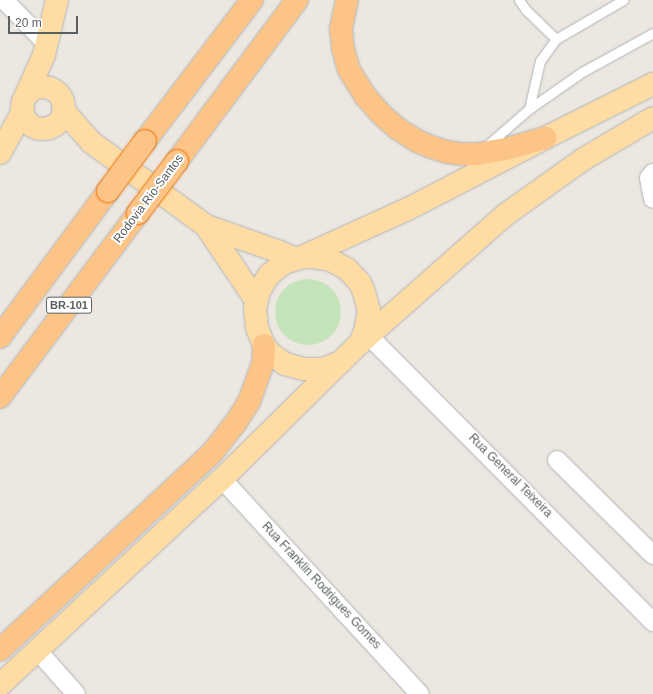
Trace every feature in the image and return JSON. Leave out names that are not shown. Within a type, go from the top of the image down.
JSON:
[{"type":"highway","name":"BR-101","points":[[0,337],[145,141],[252,0]]},
{"type":"highway","name":"Rodovia Rio-Santos","points":[[0,397],[297,0]]},
{"type":"highway","points":[[347,0],[341,29],[343,49],[349,70],[369,101],[398,129],[417,141],[447,152],[477,154],[506,149],[545,138]]},
{"type":"highway","points":[[0,650],[212,453],[235,424],[249,402],[263,363],[264,345]]},
{"type":"main road","points":[[0,153],[24,103],[45,49],[57,0]]},
{"type":"main road","points":[[0,685],[38,652],[222,479],[361,342],[368,319],[367,301],[364,292],[354,276],[347,269],[331,260],[312,257],[299,258],[206,226],[53,114],[45,49]]},
{"type":"main road","points":[[653,84],[545,138],[408,210],[299,258],[284,263],[269,275],[259,291],[256,300],[255,319],[264,345],[270,353],[286,364],[304,370],[313,370],[332,366],[505,215],[582,160],[653,118]]},
{"type":"main road","points":[[41,87],[50,88],[53,114],[30,125],[25,119],[24,103],[33,89],[41,87]]},
{"type":"main road","points":[[0,157],[53,114]]},
{"type":"main road","points":[[206,226],[256,300]]},
{"type":"street","points":[[4,0],[45,49]]},
{"type":"street","points":[[651,175],[653,199]]},
{"type":"street","name":"Rua General Teixeira","points":[[361,342],[653,622]]},
{"type":"street","points":[[557,460],[653,555]]},
{"type":"street","name":"Rua Franklin Rodrigues Gomes","points":[[222,479],[420,694]]},
{"type":"street","points":[[38,652],[76,694]]},
{"type":"lane","points":[[519,0],[526,10],[556,39]]},
{"type":"lane","points":[[530,108],[540,61],[556,39],[623,0]]},
{"type":"lane","points":[[477,154],[530,108],[582,72],[653,34]]},
{"type":"green space","points":[[301,279],[315,279],[327,284],[336,293],[341,305],[339,325],[332,336],[315,345],[301,345],[289,340],[280,331],[275,319],[275,305],[280,293],[289,284]]}]
